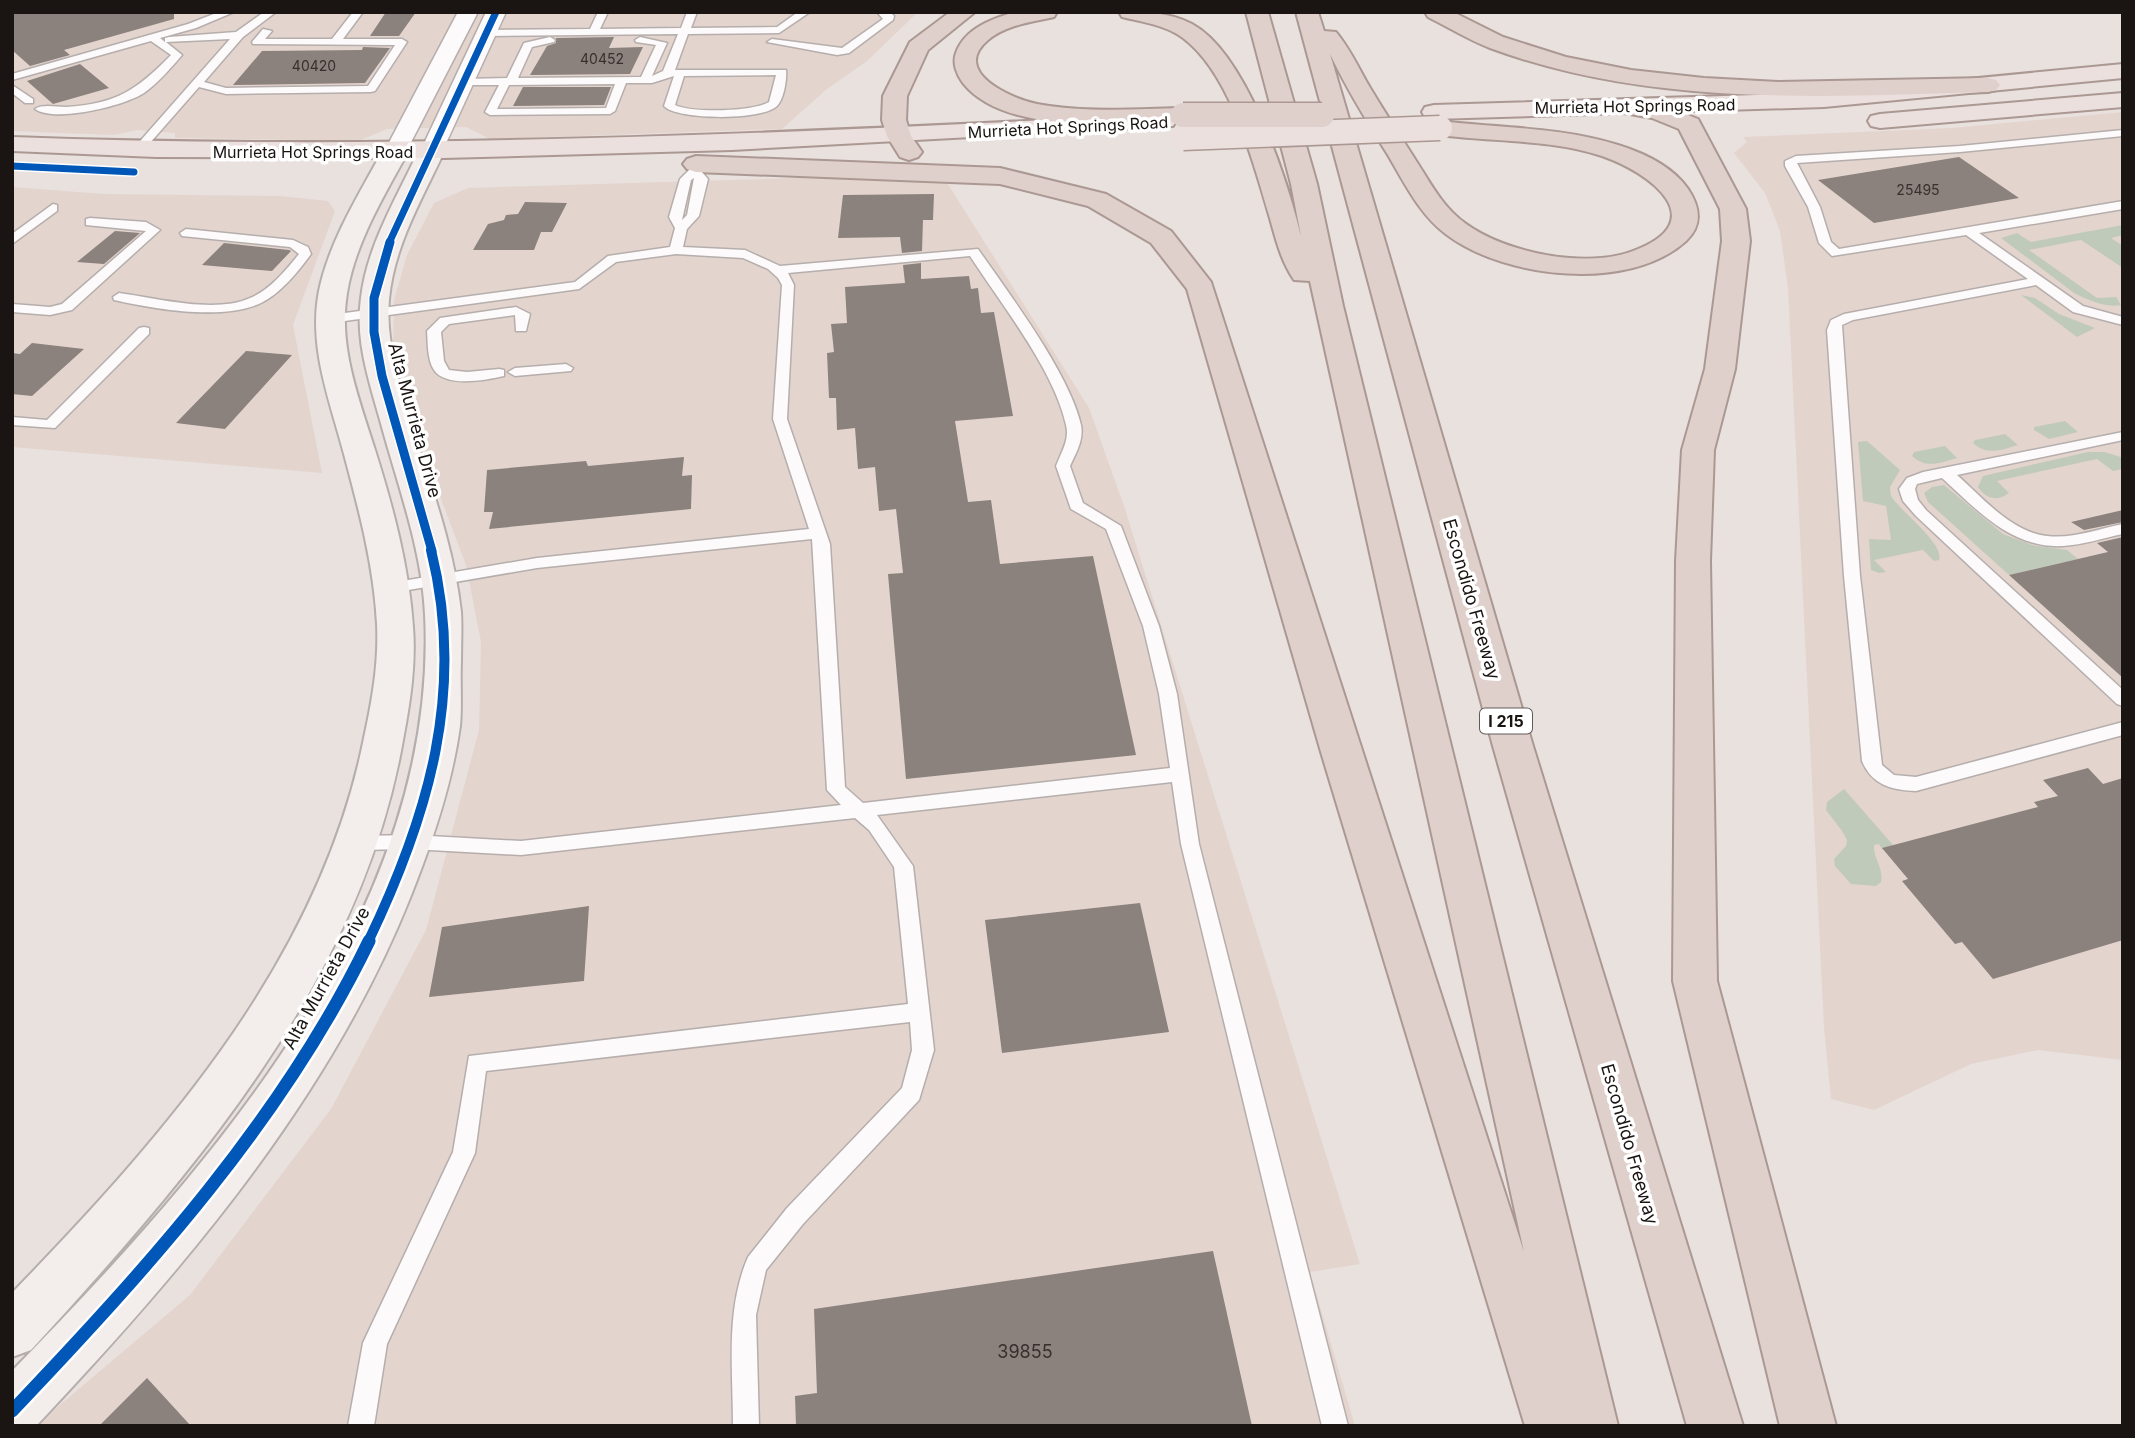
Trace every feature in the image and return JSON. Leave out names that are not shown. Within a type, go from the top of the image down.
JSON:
[{"type":"highway","points":[[904,144],[894,120],[895,96],[918,47],[964,12]]},
{"type":"highway","points":[[1046,12],[1001,25],[972,45],[967,54],[966,68],[982,90],[1003,102],[1055,114],[1183,124]]},
{"type":"highway","points":[[1130,12],[1179,26],[1199,40],[1216,62],[1252,127],[1295,262],[1329,306]]},
{"type":"highway","points":[[1258,12],[1304,184],[1329,306],[1590,1426]]},
{"type":"highway","points":[[1308,12],[1340,51],[1356,84],[1429,202],[1441,216],[1469,238],[1520,258],[1588,264],[1631,259],[1660,249],[1673,239],[1686,220],[1684,201],[1674,186],[1648,166],[1628,156],[1571,142],[1437,120]]},
{"type":"highway","name":"Escondido Freeway","points":[[1308,12],[1513,746],[1686,1336],[1716,1426]]},
{"type":"highway","points":[[1436,12],[1473,32],[1545,58],[1599,71],[1663,81],[1802,88],[1988,85]]},
{"type":"highway","points":[[1627,107],[1657,111],[1689,124],[1733,209],[1736,241],[1720,369],[1698,450],[1693,561],[1695,982],[1808,1426]]},
{"type":"highway","points":[[696,168],[1000,176],[1097,200],[1161,237],[1201,288],[1337,739],[1553,1426]]},
{"type":"main road","name":"Murrieta Hot Springs Road","points":[[1183,124],[1437,120],[1627,107],[1824,100],[2123,71]]},
{"type":"main road","name":"Murrieta Hot Springs Road","points":[[427,163],[904,144],[1322,115],[1437,120],[1689,124],[1840,122],[1981,114],[2123,100]]},
{"type":"main road","name":"Murrieta Hot Springs Road","points":[[12,144],[389,163]]},
{"type":"main road","name":"Murrieta Hot Springs Road","points":[[12,166],[134,172],[389,163],[696,168],[904,144]]},
{"type":"street","points":[[389,163],[468,12]]},
{"type":"street","points":[[427,163],[496,12]]},
{"type":"street","name":"Alta Murrieta Drive","points":[[12,1331],[133,1199],[228,1079],[269,1019],[305,956],[358,843],[379,771],[390,715],[395,639],[391,588],[366,475],[336,369],[330,319],[338,273],[389,163]]},
{"type":"street","name":"Alta Murrieta Drive","points":[[12,1411],[153,1257],[246,1141],[297,1067],[366,950],[412,842],[430,781],[441,728],[446,677],[438,581],[384,383],[373,314],[383,260],[427,163]]},
{"type":"lane","points":[[12,77],[155,39],[209,16],[229,12]]},
{"type":"lane","points":[[138,150],[242,33],[271,12]]},
{"type":"lane","points":[[335,42],[358,12]]},
{"type":"lane","points":[[593,32],[603,12]]},
{"type":"lane","points":[[692,12],[684,31],[674,73],[669,106],[674,110],[734,112],[760,110],[774,104],[782,72],[768,56]]},
{"type":"lane","points":[[768,56],[779,30],[805,12]]},
{"type":"lane","points":[[550,40],[528,45],[490,112],[531,96],[591,96],[622,80],[645,80],[768,56],[845,51],[888,20],[889,16],[882,12]]},
{"type":"lane","points":[[486,33],[779,30]]},
{"type":"lane","points":[[155,39],[267,31],[342,33]]},
{"type":"lane","points":[[196,83],[226,91],[372,89],[402,42],[257,43],[267,31]]},
{"type":"lane","points":[[40,109],[75,111],[140,92],[177,55],[155,39]]},
{"type":"lane","points":[[612,40],[652,40],[662,43],[645,80]]},
{"type":"lane","points":[[464,82],[508,81],[531,96],[591,96],[610,111],[622,80]]},
{"type":"lane","points":[[12,88],[29,101]]},
{"type":"lane","points":[[2123,133],[2032,144],[1791,161],[1791,166],[1814,207],[1825,243],[1836,253],[2123,205]]},
{"type":"lane","points":[[677,250],[681,228],[693,216],[702,179],[696,168]]},
{"type":"lane","points":[[12,240],[53,208]]},
{"type":"lane","points":[[12,308],[50,311],[66,307],[154,230],[146,226],[90,222]]},
{"type":"lane","points":[[1968,231],[2078,309],[2123,321]]},
{"type":"lane","points":[[118,297],[219,308],[242,306],[264,296],[305,254],[304,250],[293,244],[186,233]]},
{"type":"lane","points":[[330,319],[579,285],[612,259],[677,250],[746,254],[777,270],[788,285],[780,419],[822,544],[836,790],[876,825],[904,866],[923,1049],[911,1093],[795,1216],[756,1265],[744,1314],[747,1426]]},
{"type":"lane","points":[[777,270],[974,252],[1054,375],[1074,426],[1074,440],[1063,466],[1076,506],[1113,526],[1151,626],[1168,694],[1190,844],[1335,1426]]},
{"type":"lane","points":[[2038,281],[1849,317],[1836,323],[1834,330],[1852,576],[1871,761],[1874,771],[1882,778],[1895,784],[1916,784],[2123,728]]},
{"type":"lane","points":[[499,373],[453,377],[445,374],[440,369],[433,331],[445,321],[516,311],[523,314],[521,328]]},
{"type":"lane","points":[[12,421],[50,425],[144,331]]},
{"type":"lane","points":[[515,372],[566,368]]},
{"type":"lane","points":[[2119,441],[1945,472],[1912,481],[1907,489],[1911,500],[1939,530],[2123,700]]},
{"type":"lane","points":[[1945,472],[2006,526],[2022,534],[2061,542],[2123,529]]},
{"type":"lane","points":[[391,588],[537,563],[817,533]]},
{"type":"lane","points":[[358,843],[412,842],[521,848],[1181,774]]},
{"type":"lane","points":[[361,1426],[375,1343],[464,1153],[477,1063],[919,1012]]},
{"type":"shaded area","points":[[12,12],[918,12],[867,61],[827,89],[782,129],[490,139],[466,127],[387,129],[358,141],[175,138],[175,133],[138,130],[113,135],[12,131]]},
{"type":"shaded area","points":[[2123,112],[2123,1060],[2038,1050],[1971,1064],[1874,1110],[1831,1099],[1824,1028],[1788,288],[1780,231],[1765,193],[1734,153],[1747,142],[1743,137],[1952,128]]},
{"type":"shaded area","points":[[863,176],[946,181],[1089,408],[1124,506],[1360,1264],[1310,1272],[1355,1426],[35,1426],[190,1295],[331,1109],[426,930],[479,730],[481,642],[466,565],[412,422],[393,349],[394,300],[407,255],[434,203],[468,188]]},
{"type":"shaded area","points":[[12,187],[104,194],[280,196],[328,201],[335,211],[293,325],[322,473],[12,447]]},
{"type":"green space","points":[[2123,225],[2123,235],[2111,238],[2123,246],[2123,268],[2081,240],[2029,250],[2097,298],[2116,297],[2121,305],[2115,306],[2091,301],[2074,293],[2001,238],[2017,233],[2031,242]]},
{"type":"green space","points":[[2021,295],[2035,298],[2059,314],[2095,328],[2077,337]]},
{"type":"green space","points":[[2065,421],[2078,432],[2049,439],[2034,430],[2034,427]]},
{"type":"green space","points":[[2005,434],[2018,445],[1989,451],[1973,443],[1975,440]]},
{"type":"green space","points":[[1867,441],[1900,470],[1890,487],[1891,496],[1929,537],[1939,553],[1939,560],[1934,561],[1923,550],[1874,560],[1886,572],[1871,570],[1869,539],[1891,540],[1886,506],[1863,501],[1858,442]]},
{"type":"green space","points":[[1945,446],[1957,458],[1928,464],[1912,456],[1914,452]]},
{"type":"green space","points":[[2088,452],[2104,452],[2121,457],[2123,469],[2113,471],[2097,459],[1997,481],[2009,493],[1996,498],[1988,497],[1978,487],[1983,476]]},
{"type":"green space","points":[[1944,485],[2003,534],[2032,545],[2067,550],[2078,559],[2009,575],[1928,502],[1924,493],[1932,487]]},
{"type":"green space","points":[[1844,789],[1893,845],[1882,849],[1879,844],[1874,845],[1882,877],[1876,886],[1851,884],[1835,866],[1834,859],[1846,846],[1847,840],[1826,810],[1827,802]]},
{"type":"building","points":[[12,12],[174,12],[174,19],[64,50],[70,55],[30,66],[12,50]]},
{"type":"building","points":[[386,12],[416,12],[399,36],[370,36]]},
{"type":"building","points":[[614,37],[609,48],[643,47],[630,74],[530,75],[547,46],[556,43],[556,38]]},
{"type":"building","points":[[363,47],[390,48],[365,83],[233,85],[262,51],[362,50]]},
{"type":"building","points":[[80,64],[109,88],[53,104],[27,81]]},
{"type":"building","points":[[523,87],[611,87],[604,105],[513,106]]},
{"type":"building","points":[[1959,157],[2019,198],[1874,223],[1818,180]]},
{"type":"building","points":[[934,194],[933,220],[923,220],[922,251],[902,253],[900,237],[838,238],[843,195]]},
{"type":"building","points":[[525,202],[567,203],[552,232],[541,232],[534,250],[473,250],[488,224],[504,220],[506,215],[518,214]]},
{"type":"building","points":[[115,231],[140,233],[104,264],[77,262]]},
{"type":"building","points":[[224,243],[291,251],[272,271],[202,265]]},
{"type":"building","points":[[921,263],[921,279],[969,276],[971,289],[978,288],[981,313],[994,312],[1013,416],[955,421],[968,502],[991,500],[1000,564],[1093,556],[1136,755],[906,779],[888,574],[903,573],[896,509],[879,511],[875,467],[858,469],[855,428],[837,430],[836,398],[829,398],[827,353],[834,352],[831,324],[847,323],[845,287],[905,283],[903,265]]},
{"type":"building","points":[[32,343],[84,349],[32,396],[12,394],[12,353],[20,354]]},
{"type":"building","points":[[246,351],[292,355],[225,429],[176,423]]},
{"type":"building","points":[[684,457],[682,476],[692,475],[691,509],[489,529],[493,512],[484,512],[487,470],[586,461],[588,466]]},
{"type":"building","points":[[2123,510],[2123,522],[2084,530],[2071,522]]},
{"type":"building","points":[[2123,537],[2123,678],[2009,575],[2108,552],[2097,543]]},
{"type":"building","points":[[2088,768],[2103,784],[2123,778],[2123,940],[1993,979],[1962,942],[1955,944],[1902,881],[1908,879],[1882,848],[2038,807],[2034,802],[2058,796],[2043,780]]},
{"type":"building","points":[[1140,903],[1169,1032],[1002,1053],[985,920]]},
{"type":"building","points":[[589,906],[584,981],[429,997],[442,927]]},
{"type":"building","points":[[1213,1251],[1252,1426],[796,1426],[795,1396],[817,1393],[814,1309]]},
{"type":"building","points":[[147,1378],[191,1426],[99,1426]]},
{"type":"cycle path","points":[[12,1411],[154,1257],[225,1169],[291,1076],[350,980],[398,880],[431,780],[446,679],[446,648],[444,616],[433,554],[379,361],[374,332],[374,298],[377,279],[390,241],[496,12]]},
{"type":"cycle path","points":[[12,166],[134,172]]}]
